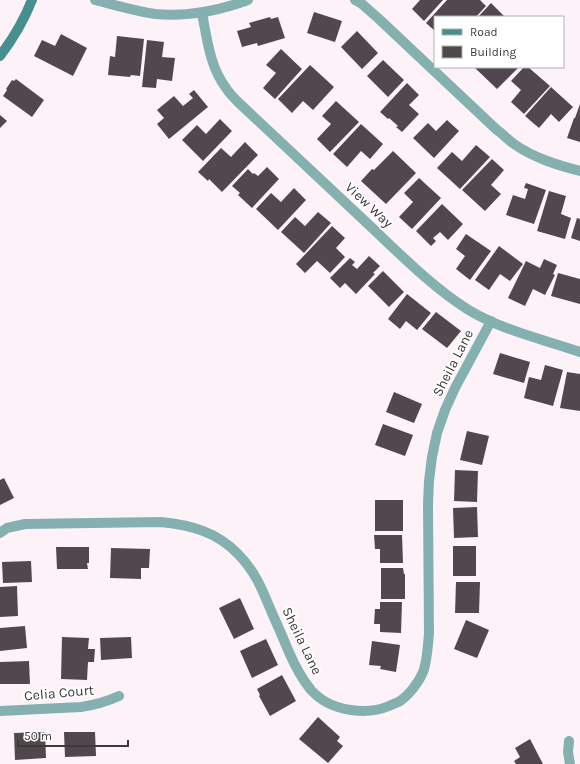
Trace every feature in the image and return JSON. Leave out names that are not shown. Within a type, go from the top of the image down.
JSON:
[{"type":"street","points":[[0,56],[18,29],[32,0]]},
{"type":"street","points":[[95,0],[154,14],[176,15],[202,13],[230,7],[248,0]]},
{"type":"street","points":[[355,0],[362,4],[379,19],[514,144],[535,156],[556,165],[580,171]]},
{"type":"street","name":"View Way","points":[[202,13],[208,48],[215,68],[225,87],[238,102],[409,263],[447,295],[468,309],[491,321],[513,330],[580,352]]},
{"type":"street","name":"Sheila Lane","points":[[0,533],[7,528],[25,524],[161,522],[181,524],[201,530],[221,539],[238,553],[250,567],[260,584],[301,676],[312,690],[326,702],[344,709],[362,711],[382,709],[400,701],[413,688],[423,672],[429,634],[428,504],[432,457],[437,433],[445,410],[455,388],[491,321]]},
{"type":"street","name":"Celia Court","points":[[0,711],[94,706],[119,696]]},
{"type":"street","points":[[569,741],[568,752],[570,764]]},
{"type":"building","points":[[420,0],[443,0],[424,21],[412,9]]},
{"type":"building","points":[[447,0],[480,0],[486,6],[477,16],[434,16],[434,30],[426,23]]},
{"type":"building","points":[[491,3],[504,16],[479,16]]},
{"type":"building","points":[[314,12],[342,21],[335,42],[307,33]]},
{"type":"building","points":[[270,17],[271,19],[278,17],[285,38],[258,46],[257,43],[242,47],[237,31],[251,27],[249,23]]},
{"type":"building","points":[[357,31],[378,53],[362,69],[341,47]]},
{"type":"building","points":[[61,34],[87,48],[73,76],[34,56],[42,40],[55,46]]},
{"type":"building","points":[[117,36],[144,39],[140,76],[131,75],[130,77],[108,75],[110,56],[115,57]]},
{"type":"building","points":[[147,40],[164,42],[162,57],[175,58],[172,81],[157,79],[156,88],[142,87]]},
{"type":"building","points":[[281,49],[302,69],[275,99],[263,88],[276,73],[266,65]]},
{"type":"building","points":[[383,60],[404,80],[388,97],[367,76]]},
{"type":"building","points":[[310,65],[334,87],[313,110],[303,101],[292,113],[278,99]]},
{"type":"building","points":[[475,68],[518,68],[497,89]]},
{"type":"building","points":[[523,68],[529,68],[550,86],[524,114],[511,102],[521,90],[511,81]]},
{"type":"building","points":[[16,79],[44,100],[32,117],[3,96],[12,80],[14,81]]},
{"type":"building","points":[[407,83],[419,95],[409,105],[419,114],[402,132],[396,127],[398,126],[380,112]]},
{"type":"building","points":[[551,87],[573,107],[559,122],[551,114],[539,128],[525,116]]},
{"type":"building","points":[[194,90],[208,107],[169,139],[157,124],[164,118],[157,110],[174,96],[183,106],[193,98],[189,94]]},
{"type":"building","points":[[336,101],[359,122],[330,152],[317,139],[331,124],[322,116]]},
{"type":"building","points":[[580,104],[580,142],[567,138]]},
{"type":"building","points":[[0,115],[7,121],[0,128]]},
{"type":"building","points":[[220,119],[232,131],[203,161],[182,140],[197,125],[206,134]]},
{"type":"building","points":[[447,120],[459,131],[434,158],[413,138],[428,123],[436,131]]},
{"type":"building","points":[[361,124],[383,144],[370,159],[361,151],[347,167],[333,154]]},
{"type":"building","points":[[245,142],[258,155],[222,192],[209,179],[208,181],[198,172],[221,148],[231,157]]},
{"type":"building","points":[[476,145],[490,157],[460,189],[437,168],[452,152],[462,161]]},
{"type":"building","points":[[393,151],[416,173],[386,204],[361,181],[372,169],[374,170]]},
{"type":"building","points":[[492,159],[504,170],[491,185],[501,194],[485,211],[462,190]]},
{"type":"building","points":[[267,167],[279,179],[252,208],[238,195],[240,193],[232,186],[248,169],[253,174],[254,173],[258,176]]},
{"type":"building","points":[[419,178],[441,198],[412,229],[399,217],[413,202],[404,193]]},
{"type":"building","points":[[526,183],[546,190],[534,224],[506,215],[513,195],[525,199],[528,189],[524,188]]},
{"type":"building","points":[[294,188],[306,200],[278,230],[256,209],[271,193],[281,202]]},
{"type":"building","points":[[549,191],[566,196],[561,214],[571,218],[565,239],[537,231]]},
{"type":"building","points":[[442,204],[463,224],[448,240],[440,232],[433,238],[436,241],[431,246],[416,231]]},
{"type":"building","points":[[318,212],[331,223],[304,253],[281,232],[295,217],[305,226]]},
{"type":"building","points":[[577,218],[580,219],[580,241],[571,238]]},
{"type":"building","points":[[332,226],[345,238],[336,248],[345,257],[330,273],[317,261],[305,273],[296,264]]},
{"type":"building","points":[[466,234],[491,251],[470,280],[456,269],[465,256],[456,249]]},
{"type":"building","points":[[499,246],[523,264],[510,281],[500,274],[489,290],[475,280]]},
{"type":"building","points":[[369,256],[380,266],[373,273],[375,274],[356,294],[345,283],[340,288],[330,278],[350,258],[355,262],[352,265],[357,269]]},
{"type":"building","points":[[544,259],[557,265],[553,274],[555,275],[545,295],[533,289],[525,306],[508,298],[526,261],[540,268]]},
{"type":"building","points":[[383,271],[404,292],[389,307],[368,286]]},
{"type":"building","points":[[558,273],[580,279],[580,304],[551,296]]},
{"type":"building","points":[[407,294],[431,313],[417,330],[406,321],[400,329],[388,319]]},
{"type":"building","points":[[436,312],[461,331],[447,348],[422,329]]},
{"type":"building","points":[[500,353],[530,362],[524,383],[493,374]]},
{"type":"building","points":[[545,365],[563,370],[553,406],[524,398],[529,377],[541,380]]},
{"type":"building","points":[[567,372],[580,374],[580,411],[560,408]]},
{"type":"building","points":[[394,392],[422,404],[414,423],[386,412]]},
{"type":"building","points":[[383,424],[413,435],[405,456],[375,445]]},
{"type":"building","points":[[467,431],[489,436],[482,465],[460,460]]},
{"type":"building","points":[[455,470],[478,471],[477,502],[454,501]]},
{"type":"building","points":[[4,478],[14,498],[0,505],[0,480]]},
{"type":"building","points":[[375,500],[403,500],[403,531],[375,531]]},
{"type":"building","points":[[477,507],[478,537],[454,538],[453,508]]},
{"type":"building","points":[[374,535],[402,535],[403,563],[380,563],[380,549],[375,549]]},
{"type":"building","points":[[453,546],[476,546],[476,576],[453,576]]},
{"type":"building","points":[[56,547],[89,547],[89,563],[87,563],[88,569],[57,569]]},
{"type":"building","points":[[111,548],[150,549],[149,568],[141,568],[141,579],[110,578]]},
{"type":"building","points":[[31,561],[32,582],[3,583],[2,562]]},
{"type":"building","points":[[381,568],[403,568],[405,574],[405,599],[381,599]]},
{"type":"building","points":[[456,582],[480,582],[479,613],[455,613]]},
{"type":"building","points":[[17,586],[18,616],[0,617],[0,587]]},
{"type":"building","points":[[240,598],[254,629],[234,639],[219,608]]},
{"type":"building","points":[[380,602],[402,602],[401,633],[380,632],[380,624],[374,624],[375,609],[380,609]]},
{"type":"building","points":[[466,620],[489,630],[477,658],[454,649]]},
{"type":"building","points":[[25,626],[27,648],[0,651],[0,628]]},
{"type":"building","points":[[62,637],[89,638],[88,649],[95,649],[94,662],[88,662],[87,680],[61,679]]},
{"type":"building","points":[[131,637],[132,658],[101,660],[100,638]]},
{"type":"building","points":[[266,639],[278,665],[252,678],[240,651]]},
{"type":"building","points":[[372,641],[400,645],[396,672],[380,669],[381,666],[369,665]]},
{"type":"building","points":[[29,661],[30,684],[0,684],[0,662]]},
{"type":"building","points":[[282,675],[296,701],[270,716],[259,696],[260,695],[257,689]]},
{"type":"building","points":[[318,717],[340,737],[337,741],[343,746],[328,763],[299,739]]},
{"type":"building","points":[[45,732],[46,758],[15,760],[14,733]]},
{"type":"building","points":[[64,732],[95,732],[96,756],[65,757]]},
{"type":"building","points":[[530,739],[543,764],[516,764],[514,761],[520,757],[515,748]]}]
